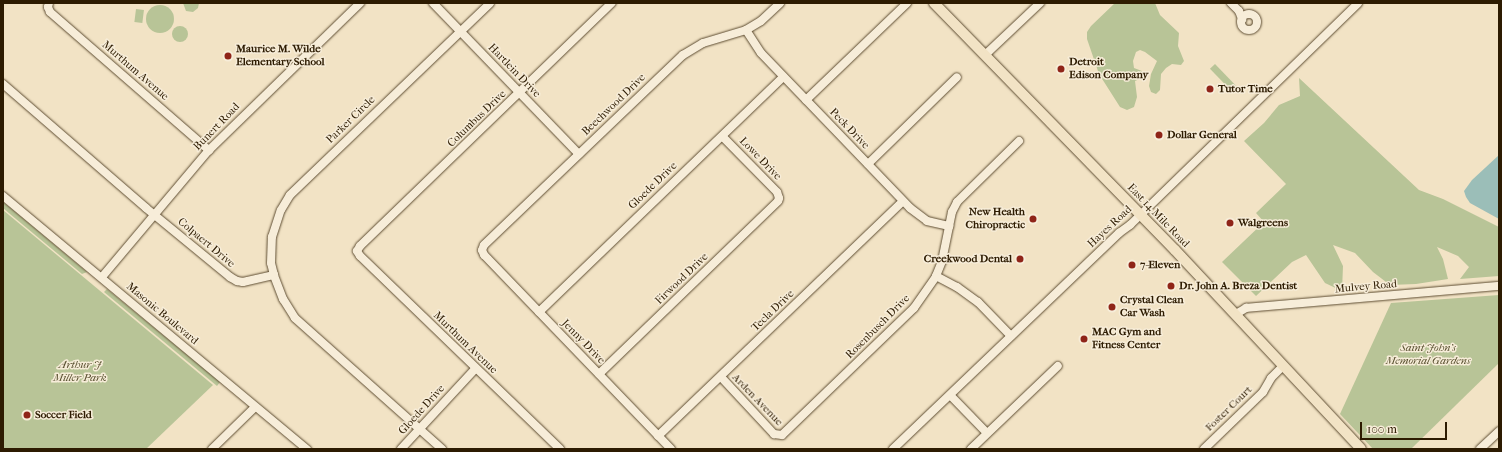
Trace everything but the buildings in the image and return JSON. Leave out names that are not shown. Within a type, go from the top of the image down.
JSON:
[{"type":"main road","name":"East 14 Mile Road","points":[[934,3],[1236,314],[1361,449]]},
{"type":"street","name":"Bunert Road","points":[[102,277],[209,150],[360,3]]},
{"type":"street","name":"Hartlein Drive","points":[[433,3],[579,154]]},
{"type":"street","name":"Parker Circle","points":[[274,275],[271,263],[272,237],[281,210],[290,195],[490,3]]},
{"type":"street","name":"Columbus Drive","points":[[357,251],[360,246],[612,3]]},
{"type":"street","name":"Beechwood Drive","points":[[482,250],[484,246],[683,55],[703,43],[746,30],[761,21],[780,3]]},
{"type":"street","points":[[806,100],[907,3]]},
{"type":"street","points":[[985,55],[1040,3]]},
{"type":"street","points":[[1231,3],[1243,15]]},
{"type":"street","name":"Hayes Road","points":[[893,449],[1010,336],[1141,215],[1358,3]]},
{"type":"street","name":"Murthum Avenue","points":[[49,5],[50,12],[209,150]]},
{"type":"street","name":"Peck Drive","points":[[746,30],[761,53],[783,77],[903,201],[927,221],[949,226]]},
{"type":"street","name":"Gloede Drive","points":[[539,312],[783,77]]},
{"type":"street","points":[[868,164],[957,77]]},
{"type":"street","name":"Colpaert Drive","points":[[3,84],[221,270],[237,281],[250,281],[274,275]]},
{"type":"street","name":"Lowe Drive","points":[[722,136],[777,192],[780,198]]},
{"type":"street","name":"Rosenbusch Drive","points":[[779,436],[784,434],[914,308],[936,276],[942,262],[952,212],[957,202],[1019,141]]},
{"type":"street","name":"Masonic Boulevard","points":[[3,196],[307,449]]},
{"type":"street","name":"Firwood Drive","points":[[599,374],[780,198]]},
{"type":"street","name":"Tecla Drive","points":[[658,436],[903,201]]},
{"type":"street","name":"Jenny Drive","points":[[482,250],[484,255],[671,449]]},
{"type":"street","name":"Murthum Avenue","points":[[357,251],[360,256],[560,449]]},
{"type":"street","points":[[274,275],[283,299],[295,318],[442,449]]},
{"type":"street","points":[[936,276],[957,286],[978,302],[1010,336]]},
{"type":"street","name":"Mulvey Road","points":[[1236,314],[1246,308],[1499,286]]},
{"type":"street","points":[[971,449],[1058,366]]},
{"type":"street","name":"Foster Court","points":[[1204,449],[1263,392],[1271,378],[1283,366]]},
{"type":"street","name":"Gloede Drive","points":[[401,449],[476,368]]},
{"type":"street","name":"Arden Avenue","points":[[721,377],[774,434],[779,436]]},
{"type":"street","points":[[950,395],[987,433]]},
{"type":"street","points":[[212,449],[255,407]]},
{"type":"street","points":[[1480,449],[1499,431]]},
{"type":"green space","points":[[183,3],[199,3],[198,8],[193,12],[186,11]]},
{"type":"green space","points":[[1115,3],[1155,3],[1160,15],[1179,33],[1178,46],[1184,61],[1181,65],[1172,64],[1166,68],[1161,74],[1160,90],[1156,94],[1151,92],[1149,86],[1151,74],[1157,61],[1145,52],[1140,50],[1136,52],[1133,61],[1134,68],[1142,71],[1144,77],[1135,81],[1137,97],[1134,107],[1127,110],[1120,107],[1099,74],[1087,39],[1087,32],[1091,26]]},
{"type":"green space","points":[[160,5],[170,9],[174,19],[170,29],[160,33],[150,29],[146,19],[150,9]]},
{"type":"green space","points":[[136,9],[144,10],[142,23],[134,22]]},
{"type":"green space","points":[[177,26],[183,26],[188,31],[186,40],[183,42],[177,42],[172,37],[172,31]]},
{"type":"green space","points":[[1215,64],[1238,88],[1233,93],[1210,69]]},
{"type":"green space","points":[[1299,78],[1419,190],[1443,199],[1499,227],[1499,276],[1460,279],[1469,267],[1458,256],[1437,247],[1443,259],[1448,279],[1416,284],[1390,285],[1373,272],[1355,253],[1333,245],[1343,266],[1342,291],[1325,283],[1306,255],[1292,262],[1256,296],[1222,262],[1264,222],[1256,213],[1286,184],[1244,141],[1264,123],[1279,105],[1300,96]]},
{"type":"green space","points":[[3,202],[87,272],[82,274],[10,214],[3,208]]},
{"type":"green space","name":"Arthur J Miller Park","points":[[3,210],[213,385],[146,449],[3,449]]},
{"type":"green space","points":[[107,289],[220,382],[217,386],[104,292]]},
{"type":"green space","name":"Saint John's Memorial Gardens","points":[[1499,295],[1499,363],[1411,449],[1373,449],[1340,414],[1391,303]]},
{"type":"water","points":[[1499,155],[1499,219],[1470,203],[1464,191],[1472,180]]},
{"type":"place","name":"Maurice M. Wilde Elementary School","points":[[228,56]]},
{"type":"place","name":"Detroit Edison Company","points":[[1061,69]]},
{"type":"place","name":"Tutor Time","points":[[1210,89]]},
{"type":"place","name":"Dollar General","points":[[1159,135]]},
{"type":"place","name":"New Health Chiropractic","points":[[1033,219]]},
{"type":"place","name":"Walgreens","points":[[1230,223]]},
{"type":"place","name":"Creekwood Dental","points":[[1020,259]]},
{"type":"place","name":"7-Eleven","points":[[1132,265]]},
{"type":"place","name":"Dr. John A. Breza Dentist","points":[[1171,286]]},
{"type":"place","name":"Crystal Clean Car Wash","points":[[1112,307]]},
{"type":"place","name":"MAC Gym and Fitness Center","points":[[1084,339]]},
{"type":"place","name":"Soccer Field","points":[[27,415]]}]
